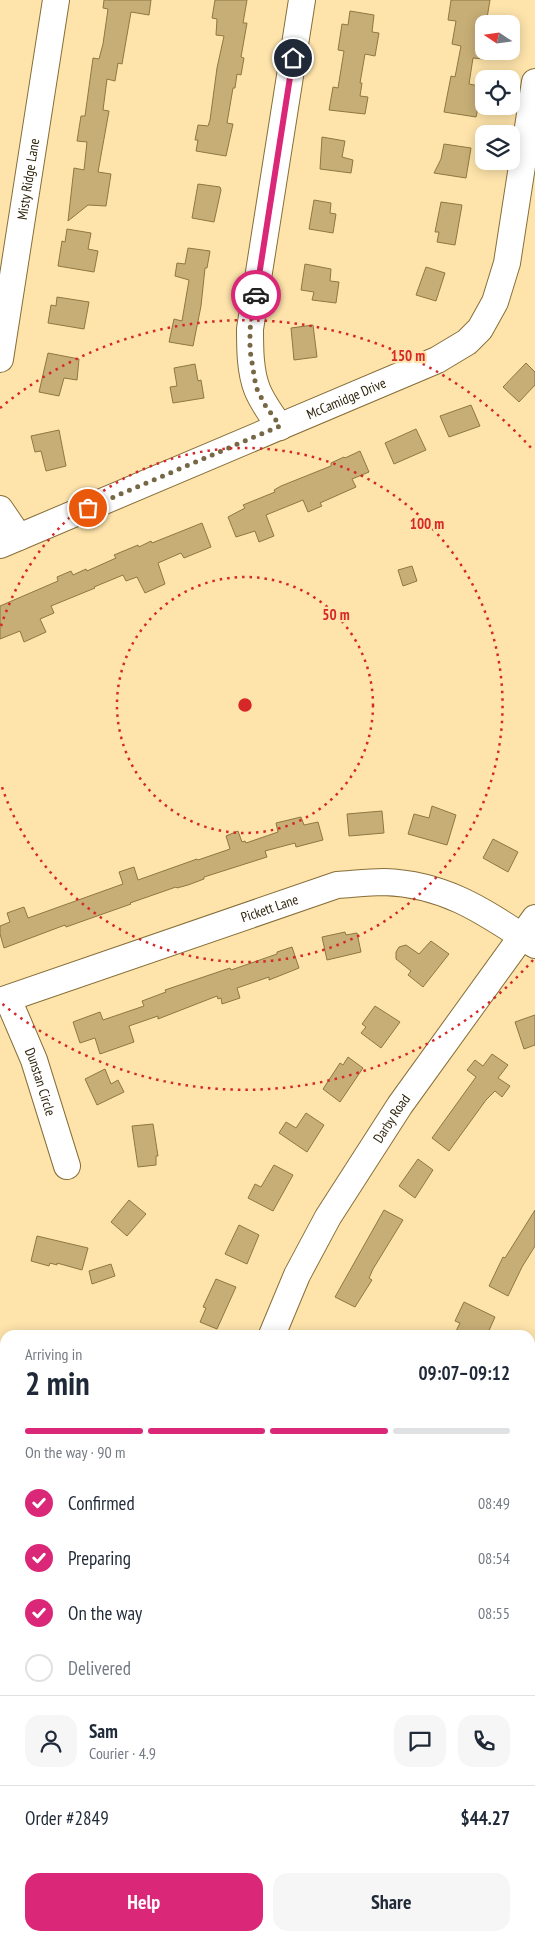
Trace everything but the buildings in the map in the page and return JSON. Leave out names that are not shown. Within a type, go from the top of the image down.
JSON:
[{"type":"street","name":"Misty Ridge Lane","points":[[0,359],[56,0]]},
{"type":"street","points":[[280,426],[265,405],[256,387],[250,350],[250,329],[302,0]]},
{"type":"street","name":"McCamidge Drive","points":[[9,541],[437,360],[467,342],[480,328],[495,302],[507,263],[535,82]]},
{"type":"street","points":[[0,509],[9,541]]},
{"type":"street","name":"Pickett Lane","points":[[4,1000],[337,885],[384,882],[425,887],[449,894],[530,933]]},
{"type":"street","name":"Darby Road","points":[[274,1330],[297,1275],[328,1217],[400,1105],[530,933]]},
{"type":"street","name":"Dunstan Circle","points":[[4,1000],[34,1060],[67,1166]]},
{"type":"way so far","points":[[88,508],[280,426],[265,405],[256,387],[250,350],[250,329],[256,295]]},
{"type":"route","points":[[256,295],[293,58]]}]
